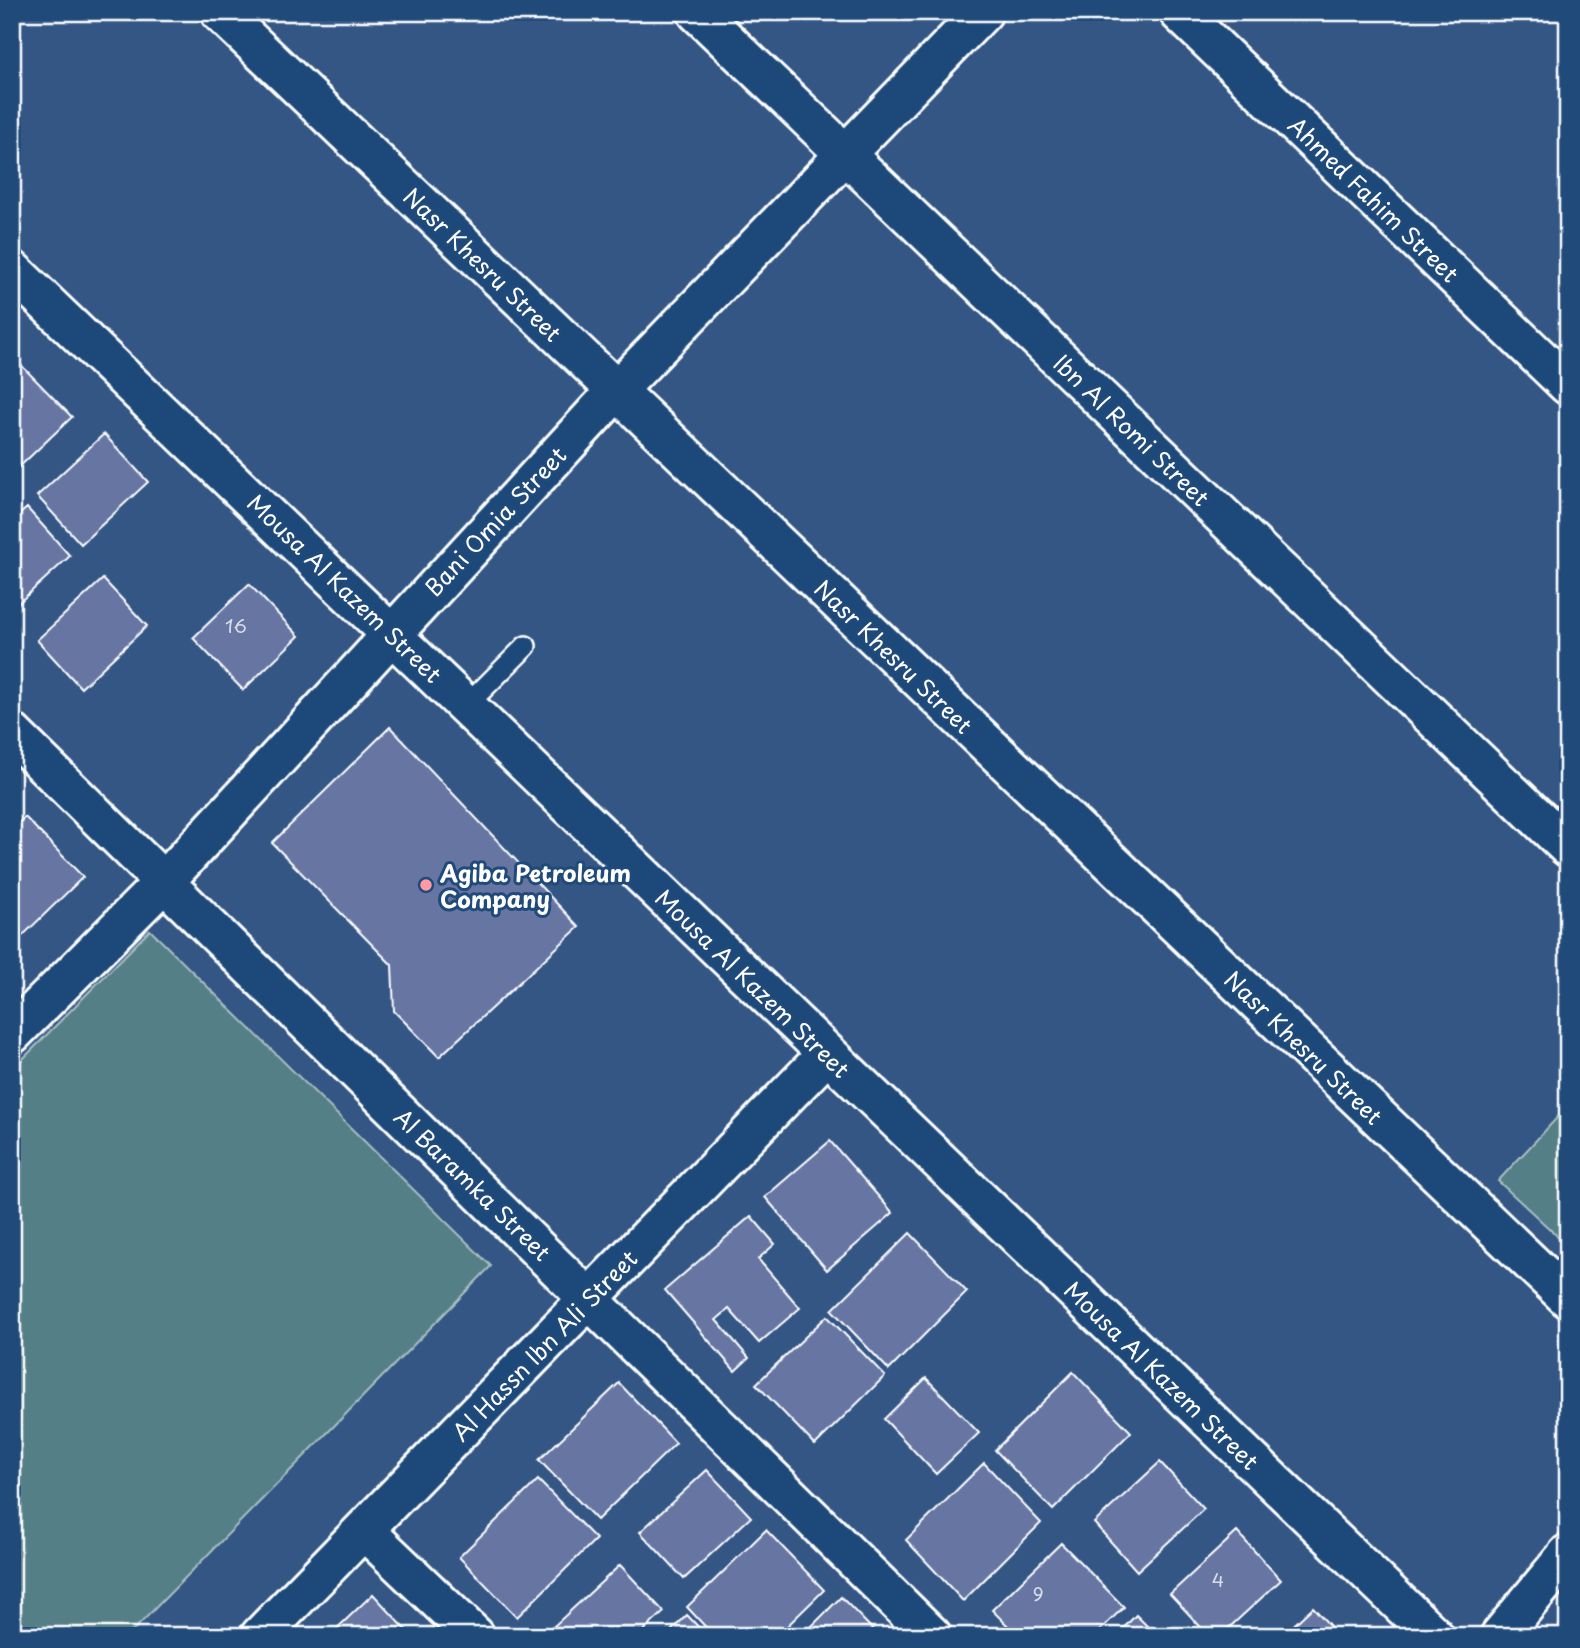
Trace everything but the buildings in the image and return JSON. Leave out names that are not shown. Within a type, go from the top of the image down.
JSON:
[{"type":"street","name":"Nasr Khesru Street","points":[[220,12],[1568,1298]]},
{"type":"street","name":"Ibn Al Romi Street","points":[[697,12],[1568,847]]},
{"type":"street","name":"Bani Omia Street","points":[[12,1034],[163,883],[616,391],[983,12]]},
{"type":"street","name":"Ahmed Fahim Street","points":[[1180,12],[1568,385]]},
{"type":"street","name":"Mousa Al Kazem Street","points":[[12,270],[1434,1636]]},
{"type":"street","name":"Al Baramka Street","points":[[12,733],[932,1636]]},
{"type":"street","name":"Al Hassn Ibn Ali Street","points":[[260,1636],[827,1055]]},
{"type":"street","points":[[364,1530],[475,1636]]},
{"type":"street","points":[[1500,1636],[1568,1554]]},
{"type":"lane","points":[[467,705],[526,646]]},
{"type":"green space","points":[[150,930],[491,1266],[128,1636],[30,1636],[12,1618],[12,1070]]},
{"type":"green space","points":[[1568,1106],[1568,1246],[1498,1181]]},
{"type":"place","name":"Agiba Petroleum Company","points":[[426,885]]}]
